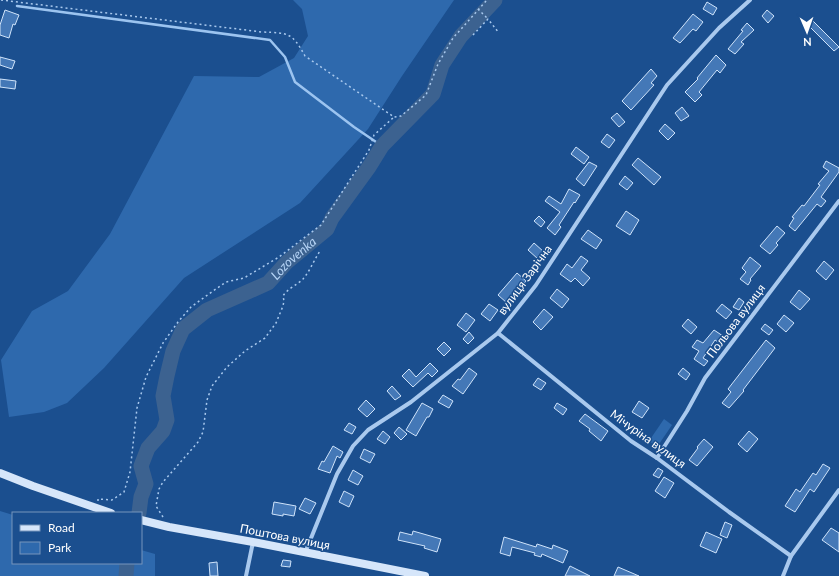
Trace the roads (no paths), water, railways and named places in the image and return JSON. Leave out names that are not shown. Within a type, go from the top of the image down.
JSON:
[{"type":"street","name":"вулиця Зарічна","points":[[305,553],[337,474],[353,446],[368,430],[411,402],[498,333],[536,284],[667,85],[719,28],[750,0]]},
{"type":"street","name":"Польова вулиця","points":[[657,458],[687,411],[705,378],[839,202]]},
{"type":"street","name":"Мічуріна вулиця","points":[[498,333],[631,441],[657,458],[791,556]]},
{"type":"street","points":[[0,473],[106,512]]},
{"type":"street","points":[[783,576],[791,556],[839,490]]},
{"type":"street","name":"Поштова вулиця","points":[[142,520],[169,527],[425,576]]},
{"type":"street","points":[[246,576],[253,542]]},
{"type":"waterway","name":"Lozovenka","points":[[139,512],[141,497],[146,484],[141,466],[148,448],[163,431],[167,420],[163,396],[173,351],[183,329],[207,310],[268,283],[287,262],[327,229],[332,218],[369,167],[382,146],[433,94],[442,65],[461,36],[495,0]]},
{"type":"waterway","points":[[17,6],[270,40],[285,57],[295,82],[354,127],[382,146]]},
{"type":"waterway","name":"Lozovenka","points":[[126,576],[127,564]]}]
